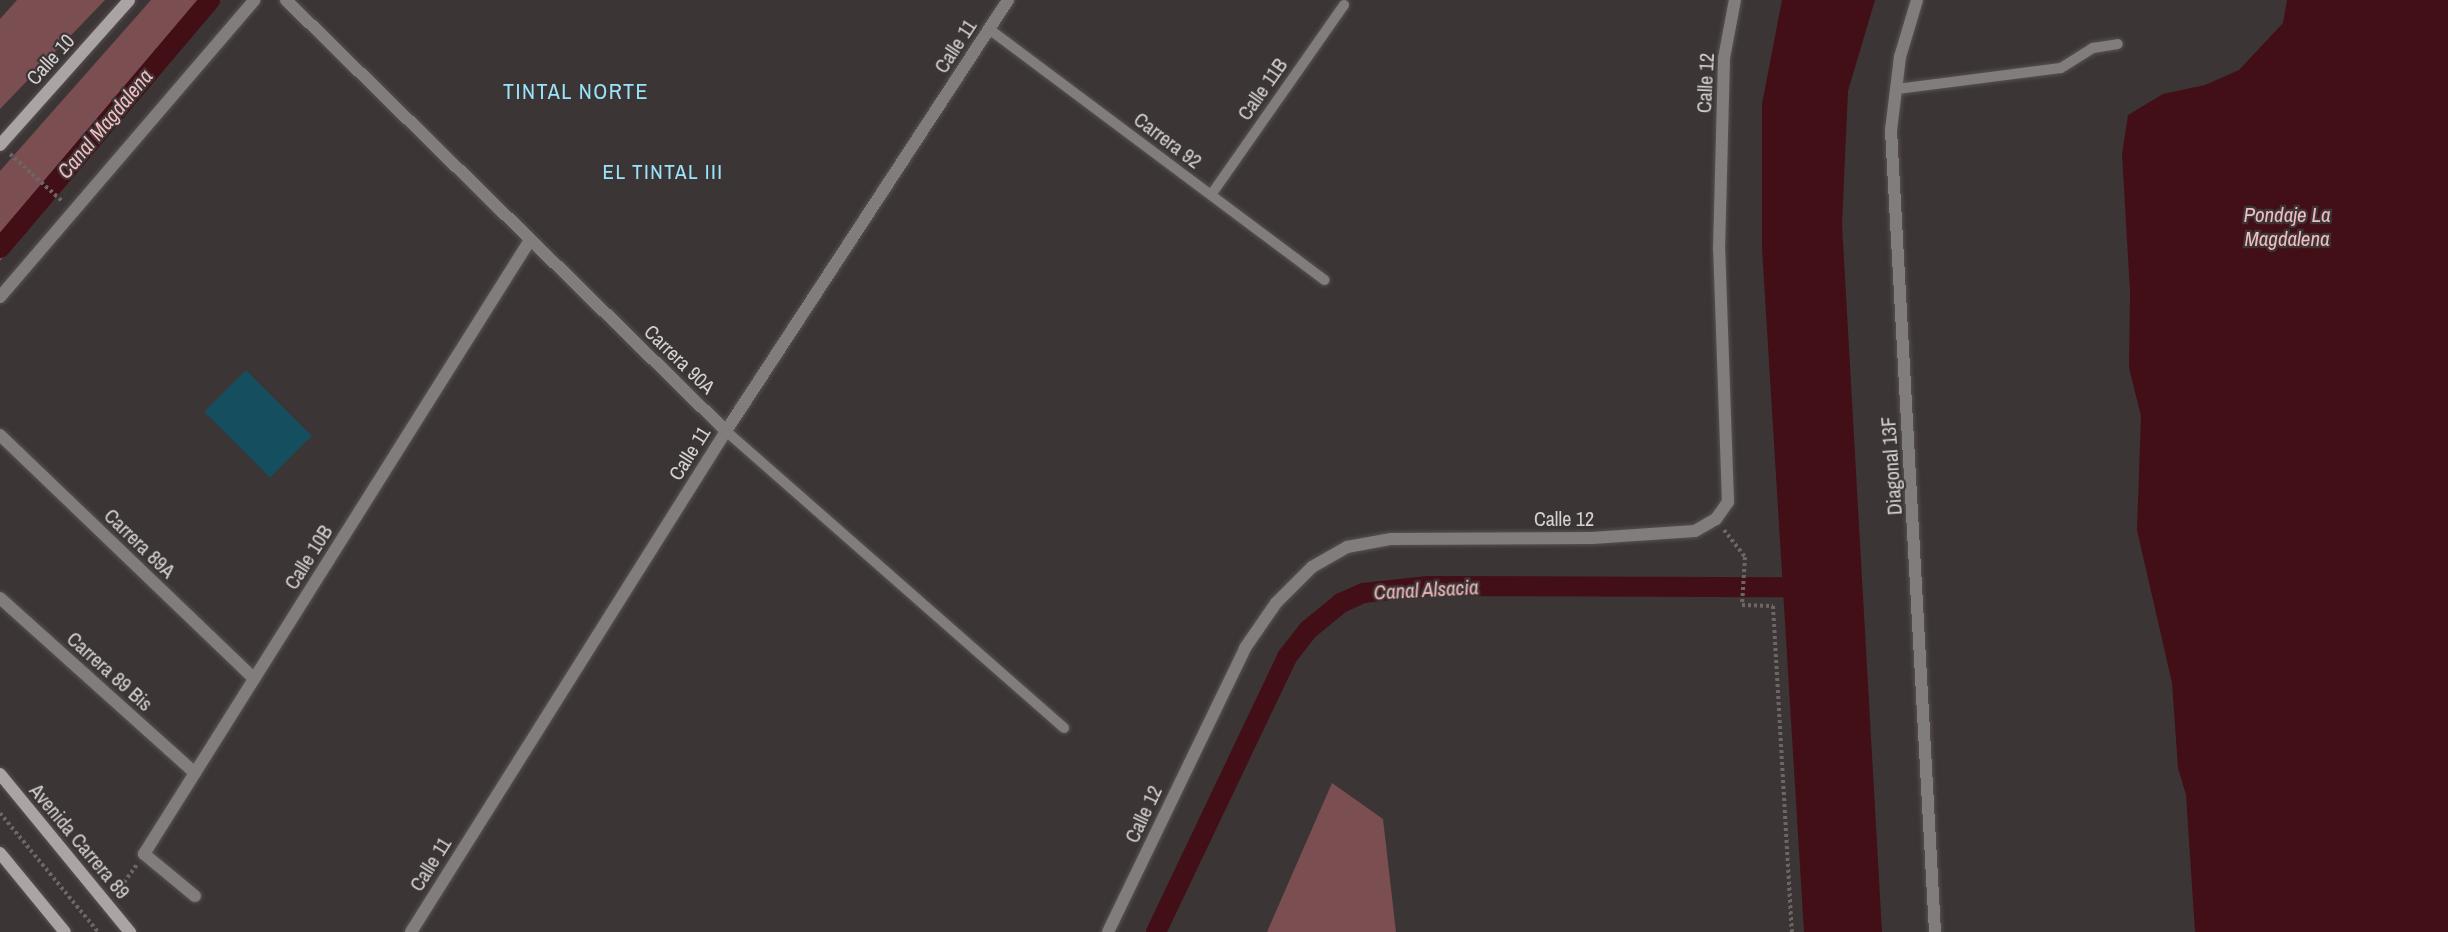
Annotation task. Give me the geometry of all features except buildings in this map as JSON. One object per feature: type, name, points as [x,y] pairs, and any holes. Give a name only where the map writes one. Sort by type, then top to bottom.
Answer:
[{"type":"main road","name":"Calle 10","points":[[0,145],[129,0]]},
{"type":"main road","name":"Avenida Carrera 89","points":[[0,774],[130,932]]},
{"type":"main road","points":[[0,854],[65,932]]},
{"type":"street","points":[[0,297],[255,0]]},
{"type":"street","name":"Carrera 90A","points":[[286,0],[726,431]]},
{"type":"street","name":"Calle 11","points":[[411,932],[726,431],[1008,0]]},
{"type":"street","name":"Calle 12","points":[[1108,932],[1245,648],[1276,603],[1312,567],[1347,548],[1391,538],[1592,538],[1695,531],[1716,519],[1728,502],[1719,250],[1724,58],[1735,0]]},
{"type":"street","name":"Diagonal 13F","points":[[1917,0],[1900,57],[1891,130],[1893,208],[1915,520],[1935,932]]},
{"type":"street","name":"Calle 10B","points":[[144,854],[530,240]]},
{"type":"street","name":"Carrera 89A","points":[[0,435],[254,679]]},
{"type":"street","name":"Carrera 89 Bis","points":[[0,598],[195,773]]},
{"type":"street","points":[[144,854],[195,896]]},
{"type":"lane","name":"Calle 11B","points":[[1211,195],[1344,5]]},
{"type":"lane","name":"Carrera 92","points":[[989,29],[1325,280]]},
{"type":"lane","points":[[1897,89],[2061,68],[2093,48],[2118,44]]},
{"type":"lane","name":"Carrera 90A","points":[[726,431],[1064,728]]},
{"type":"path","points":[[0,145],[54,194]]},
{"type":"path","points":[[1716,519],[1745,557],[1742,605],[1773,606],[1792,932]]},
{"type":"path","points":[[0,813],[99,932]]},
{"type":"path","points":[[116,893],[144,854]]},
{"type":"shaded area","points":[[17,0],[105,0],[0,109],[0,19]]},
{"type":"shaded area","points":[[151,0],[221,0],[0,261],[0,171]]},
{"type":"shaded area","points":[[1332,783],[1383,819],[1396,932],[1267,932]]},
{"type":"water","points":[[1782,0],[1875,0],[1848,91],[1842,224],[1882,932],[1804,932],[1762,248],[1762,104]]},
{"type":"water","name":"Pondaje La Magdalena","points":[[2287,0],[2448,0],[2448,932],[2195,932],[2186,795],[2178,768],[2172,683],[2137,530],[2141,416],[2129,368],[2130,292],[2122,154],[2128,115],[2163,94],[2205,85],[2239,70],[2283,23]]},
{"type":"waterway","name":"Canal Magdalena","points":[[0,248],[210,0]]},
{"type":"waterway","name":"Canal Alsacia","points":[[1156,932],[1287,657],[1308,630],[1341,603],[1363,593],[1429,586],[1809,587]]},
{"type":"district","name":"TINTAL NORTE","points":[[576,92]]},
{"type":"district","name":"EL TINTAL III","points":[[663,172]]}]
